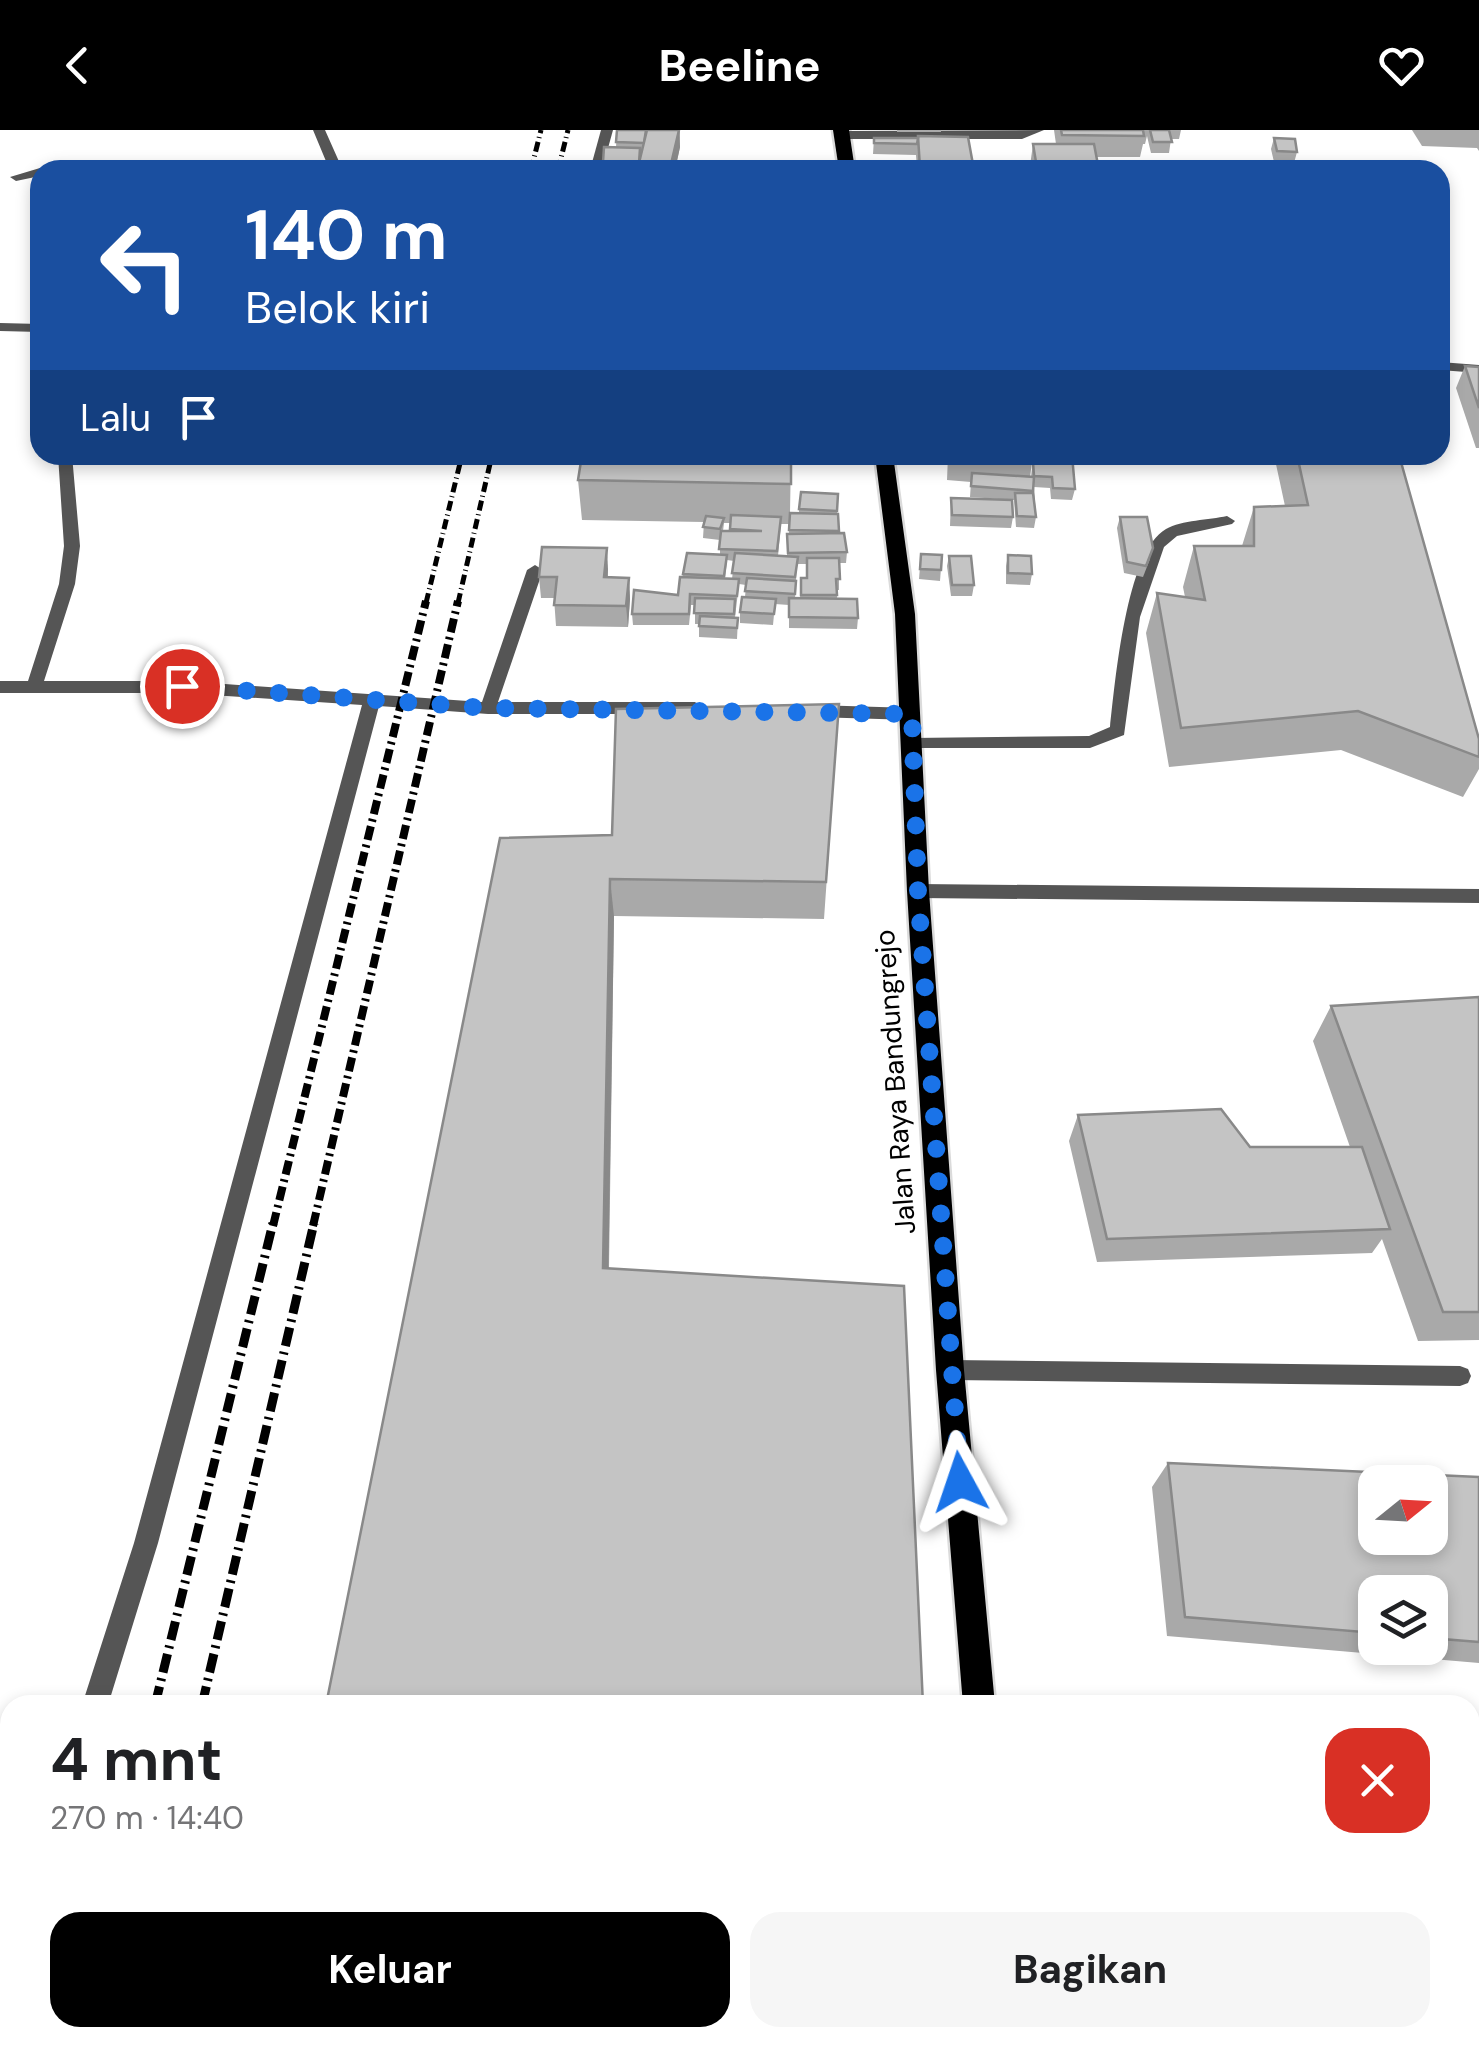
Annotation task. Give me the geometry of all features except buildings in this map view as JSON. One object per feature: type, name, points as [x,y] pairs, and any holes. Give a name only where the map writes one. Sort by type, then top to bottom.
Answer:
[{"type":"main road","points":[[842,132],[845,160]]},
{"type":"main road","name":"Jalan Raya Bandungrejo","points":[[885,465],[905,614],[918,891],[950,1370],[978,1695]]},
{"type":"street","points":[[319,130],[332,160]]},
{"type":"street","points":[[599,160],[607,130]]},
{"type":"street","points":[[842,132],[1022,135],[1038,130]]},
{"type":"street","points":[[16,178],[30,174]]},
{"type":"street","points":[[0,327],[30,328]]},
{"type":"street","points":[[1450,367],[1479,369]]},
{"type":"street","points":[[34,688],[67,584],[72,546],[66,465]]},
{"type":"street","points":[[912,744],[1090,742],[1118,731],[1123,721],[1132,617],[1156,545],[1172,532],[1227,521]]},
{"type":"street","points":[[488,708],[535,570]]},
{"type":"street","points":[[0,687],[182,686],[488,708],[722,709]]},
{"type":"street","points":[[98,1695],[146,1543],[372,700]]},
{"type":"street","points":[[798,711],[912,714]]},
{"type":"street","points":[[918,891],[1479,896]]},
{"type":"street","points":[[950,1370],[1460,1376]]},
{"type":"railway","points":[[534,160],[541,130]]},
{"type":"railway","points":[[560,160],[568,130]]},
{"type":"railway","points":[[426,603],[460,465]]},
{"type":"railway","points":[[458,603],[490,465]]},
{"type":"railway","points":[[273,1226],[426,601]]},
{"type":"railway","points":[[313,1226],[458,601]]},
{"type":"railway","points":[[157,1695],[273,1223]]},
{"type":"railway","points":[[204,1695],[314,1223]]},
{"type":"route","points":[[182,686],[488,708],[665,707],[912,714],[918,891],[960,1482]]}]
